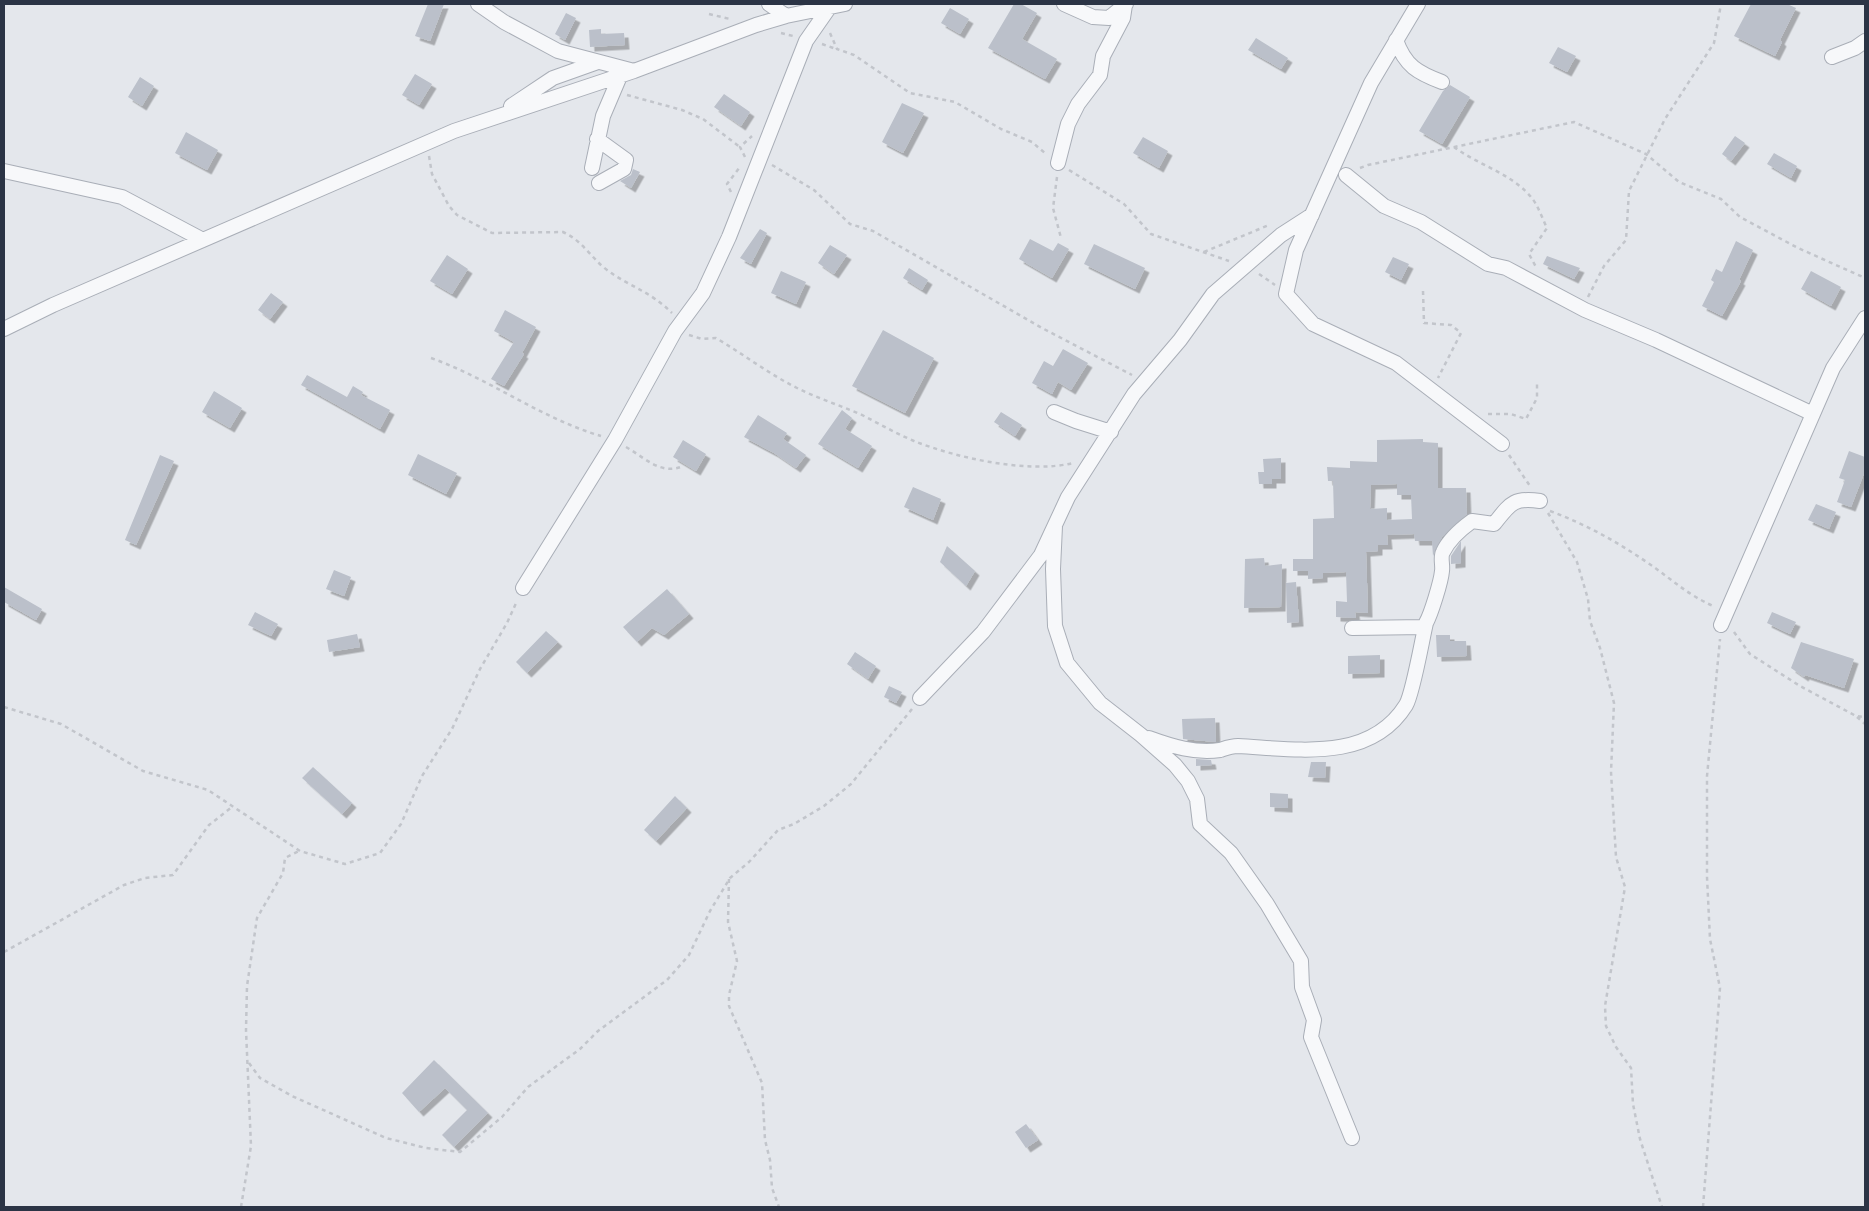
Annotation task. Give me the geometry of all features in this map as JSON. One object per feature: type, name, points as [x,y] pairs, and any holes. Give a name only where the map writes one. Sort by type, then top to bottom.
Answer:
[{"type":"street","points":[[478,4],[504,22],[558,51],[634,71]]},
{"type":"street","points":[[769,4],[786,16]]},
{"type":"street","points":[[4,329],[54,305],[425,144],[493,118],[618,82],[634,71],[786,16],[844,4]]},
{"type":"street","points":[[1064,4],[1093,17],[1109,18],[1126,4]]},
{"type":"street","points":[[1058,163],[1068,124],[1078,104],[1100,75],[1103,56],[1123,18],[1126,4]]},
{"type":"street","points":[[1418,4],[1371,83],[1296,250],[1286,294],[1313,324],[1396,363],[1502,444]]},
{"type":"street","points":[[523,588],[615,440],[678,327],[702,293],[729,237],[752,153],[806,41],[829,8]]},
{"type":"street","points":[[1396,40],[1402,56],[1423,75],[1442,82]]},
{"type":"street","points":[[1832,57],[1855,48],[1865,40]]},
{"type":"street","points":[[493,118],[553,78],[599,62]]},
{"type":"street","points":[[592,168],[596,155],[597,139],[609,100],[618,82]]},
{"type":"street","points":[[597,139],[626,160],[624,169],[599,183]]},
{"type":"street","points":[[4,171],[122,197],[203,240]]},
{"type":"street","points":[[1346,175],[1384,206],[1421,222],[1488,264],[1506,268],[1585,310],[1656,340],[1813,414]]},
{"type":"street","points":[[920,698],[983,632],[1041,555],[1068,497],[1145,380],[1180,340],[1213,294],[1281,236],[1312,214]]},
{"type":"street","points":[[1724,619],[1833,368],[1865,318]]},
{"type":"street","points":[[1054,412],[1111,432]]},
{"type":"street","points":[[1141,735],[1174,747],[1198,750],[1220,750],[1235,746],[1321,750],[1378,734],[1407,704],[1425,627],[1432,612],[1434,596],[1442,572],[1442,552],[1458,531],[1472,521],[1494,524],[1510,504],[1523,499],[1540,501]]},
{"type":"street","points":[[1055,526],[1053,569],[1055,626],[1067,663],[1100,703],[1175,765],[1188,781],[1197,799],[1200,824],[1231,853],[1267,904],[1301,961],[1302,987],[1314,1020],[1311,1037],[1352,1138]]},
{"type":"street","points":[[1352,628],[1425,627]]},
{"type":"path","points":[[1585,310],[1587,300],[1604,266],[1626,240],[1629,191],[1646,154],[1665,118],[1714,43],[1721,4]]},
{"type":"path","points":[[618,82],[626,95],[682,110],[703,119],[752,153],[814,190],[850,224],[873,231],[1042,328],[1124,372],[1145,380]]},
{"type":"path","points":[[1346,175],[1368,165],[1574,122],[1646,154],[1679,182],[1721,200],[1740,217],[1798,248],[1865,278]]},
{"type":"path","points":[[425,144],[432,174],[449,206],[457,214],[492,233],[563,232],[573,236],[605,269],[648,292],[678,327],[702,339],[716,338],[797,388],[859,414],[913,441],[985,462],[1012,465],[1060,466],[1094,458]]},
{"type":"path","points":[[1454,147],[1469,158],[1503,173],[1532,197],[1547,228],[1529,254],[1537,269],[1529,279]]},
{"type":"path","points":[[1058,163],[1053,208],[1061,238]]},
{"type":"path","points":[[1204,252],[1270,225]]},
{"type":"path","points":[[1423,291],[1424,323],[1451,325],[1461,333],[1431,390]]},
{"type":"path","points":[[431,358],[468,372],[564,424],[615,440],[654,466],[675,470],[683,466]]},
{"type":"path","points":[[1466,417],[1494,413],[1526,419],[1537,398],[1537,381]]},
{"type":"path","points":[[1502,444],[1540,501]]},
{"type":"path","points":[[1662,1207],[1640,1139],[1633,1104],[1631,1068],[1616,1047],[1606,1026],[1605,1006],[1625,888],[1616,857],[1611,772],[1614,703],[1600,648],[1590,621],[1588,599],[1577,562],[1546,510],[1584,524],[1648,563],[1724,619],[1750,654],[1800,686],[1856,716],[1865,724]]},
{"type":"path","points":[[4,707],[61,724],[143,771],[208,790],[300,851],[345,864],[380,853],[401,824],[422,776],[452,729],[480,669],[507,623],[523,588]]},
{"type":"path","points":[[1703,1207],[1720,988],[1710,939],[1707,859],[1707,776],[1724,619]]},
{"type":"path","points":[[248,1063],[260,1078],[292,1096],[386,1138],[426,1148],[460,1152],[502,1117],[528,1087],[580,1049],[598,1031],[667,980],[689,954],[710,911],[730,878],[749,862],[778,830],[794,824],[824,806],[851,784],[920,698]]},
{"type":"path","points":[[1856,716],[1865,717]]},
{"type":"path","points":[[4,952],[124,885],[146,878],[173,876],[209,826],[232,806]]},
{"type":"path","points":[[240,1207],[251,1146],[246,1030],[247,986],[257,918],[283,873],[285,858],[300,851]]},
{"type":"path","points":[[730,878],[728,922],[737,961],[729,995],[730,1006],[762,1083],[765,1140],[770,1160],[772,1188],[779,1207]]},
{"type":"building","points":[[428,4],[444,4],[430,41],[415,36]]},
{"type":"building","points":[[1014,4],[1021,4],[1037,13],[1022,39],[1057,59],[1045,79],[988,48]]},
{"type":"building","points":[[1751,4],[1787,4],[1796,8],[1780,40],[1782,42],[1775,56],[1734,36]]},
{"type":"building","points":[[950,8],[969,19],[960,34],[941,23]]},
{"type":"building","points":[[566,13],[576,18],[565,40],[555,34]]},
{"type":"building","points":[[601,29],[601,34],[624,33],[625,45],[590,47],[589,30]]},
{"type":"building","points":[[1256,38],[1288,58],[1281,69],[1248,50]]},
{"type":"building","points":[[1558,47],[1576,56],[1567,72],[1549,63]]},
{"type":"building","points":[[415,74],[432,84],[419,105],[402,95]]},
{"type":"building","points":[[140,77],[154,86],[142,106],[128,97]]},
{"type":"building","points":[[1450,85],[1470,97],[1442,144],[1419,131],[1443,91]]},
{"type":"building","points":[[724,94],[750,112],[741,126],[714,107]]},
{"type":"building","points":[[902,103],[924,113],[903,153],[882,142]]},
{"type":"building","points":[[186,132],[218,150],[207,170],[175,153]]},
{"type":"building","points":[[1735,136],[1745,143],[1731,161],[1722,154]]},
{"type":"building","points":[[1143,137],[1168,151],[1159,168],[1133,153]]},
{"type":"building","points":[[1774,153],[1797,166],[1791,178],[1767,164]]},
{"type":"building","points":[[633,169],[640,172],[631,188],[620,181],[631,175]]},
{"type":"building","points":[[760,229],[767,233],[751,264],[740,258]]},
{"type":"building","points":[[1030,239],[1053,251],[1058,243],[1069,249],[1052,278],[1019,259]]},
{"type":"building","points":[[1736,241],[1753,250],[1739,280],[1741,281],[1722,316],[1702,306],[1714,282],[1711,280],[1716,269],[1722,272]]},
{"type":"building","points":[[1094,244],[1145,268],[1135,289],[1084,264]]},
{"type":"building","points":[[830,245],[847,255],[834,274],[818,263]]},
{"type":"building","points":[[447,255],[468,269],[452,294],[430,281]]},
{"type":"building","points":[[1547,256],[1580,268],[1574,279],[1543,264]]},
{"type":"building","points":[[1393,257],[1409,264],[1401,280],[1385,272]]},
{"type":"building","points":[[909,268],[928,280],[922,290],[903,278]]},
{"type":"building","points":[[781,271],[806,282],[796,304],[771,293]]},
{"type":"building","points":[[1811,271],[1841,287],[1831,306],[1801,289]]},
{"type":"building","points":[[271,293],[283,302],[270,319],[258,310]]},
{"type":"building","points":[[505,310],[536,327],[522,353],[524,354],[504,386],[491,379],[514,342],[494,331]]},
{"type":"building","points":[[883,330],[934,358],[905,413],[852,386]]},
{"type":"building","points":[[1063,349],[1088,363],[1071,390],[1058,382],[1052,394],[1032,383],[1044,361],[1053,366]]},
{"type":"building","points":[[307,375],[347,397],[353,386],[363,392],[361,395],[390,410],[380,429],[301,385]]},
{"type":"building","points":[[214,391],[242,408],[230,428],[202,412]]},
{"type":"building","points":[[842,410],[852,418],[845,429],[872,446],[858,468],[818,444]]},
{"type":"building","points":[[1001,412],[1022,425],[1015,436],[994,422]]},
{"type":"building","points":[[758,415],[787,433],[783,439],[806,455],[796,468],[774,453],[744,437]]},
{"type":"building","points":[[1423,439],[1423,442],[1438,443],[1438,488],[1466,488],[1467,514],[1442,537],[1433,556],[1432,541],[1415,541],[1414,534],[1387,535],[1388,545],[1378,545],[1378,551],[1366,552],[1368,613],[1355,612],[1356,618],[1336,617],[1336,601],[1347,602],[1346,572],[1323,573],[1323,578],[1308,579],[1308,571],[1293,571],[1293,559],[1313,559],[1313,519],[1334,518],[1333,481],[1328,481],[1327,467],[1350,468],[1350,461],[1377,462],[1377,440]],"holes":[[[1397,484],[1397,495],[1411,495],[1412,519],[1387,520],[1387,508],[1370,509],[1371,485]]]},
{"type":"building","points":[[683,440],[706,454],[696,471],[673,457]]},
{"type":"building","points":[[1849,451],[1865,457],[1865,471],[1851,507],[1837,502],[1845,480],[1839,478]]},
{"type":"building","points":[[418,454],[457,473],[446,494],[408,475]]},
{"type":"building","points":[[160,455],[174,461],[136,545],[125,540]]},
{"type":"building","points":[[1281,458],[1281,479],[1272,479],[1272,484],[1259,484],[1258,472],[1264,472],[1263,459]]},
{"type":"building","points":[[913,487],[941,499],[933,520],[904,507]]},
{"type":"building","points":[[1816,504],[1836,512],[1829,529],[1808,520]]},
{"type":"building","points":[[1461,541],[1461,563],[1451,564],[1451,556]]},
{"type":"building","points":[[947,546],[975,571],[966,586],[940,562]]},
{"type":"building","points":[[1264,558],[1265,566],[1282,564],[1281,607],[1244,608],[1245,559]]},
{"type":"building","points":[[334,570],[351,577],[344,596],[326,589]]},
{"type":"building","points":[[1296,582],[1299,622],[1287,623],[1286,583]]},
{"type":"building","points":[[4,587],[42,609],[36,620],[4,602]]},
{"type":"building","points":[[667,589],[689,614],[664,635],[652,628],[637,642],[623,627]]},
{"type":"building","points":[[255,612],[278,624],[271,636],[248,625]]},
{"type":"building","points":[[1772,612],[1796,622],[1790,634],[1767,623]]},
{"type":"building","points":[[546,631],[558,642],[527,673],[516,662]]},
{"type":"building","points":[[357,634],[360,647],[329,652],[327,640]]},
{"type":"building","points":[[1436,635],[1450,635],[1450,641],[1466,641],[1467,656],[1437,657]]},
{"type":"building","points":[[1801,642],[1854,659],[1844,688],[1805,675],[1804,677],[1791,668]]},
{"type":"building","points":[[855,652],[876,666],[868,679],[847,664]]},
{"type":"building","points":[[1380,655],[1380,673],[1348,674],[1348,656]]},
{"type":"building","points":[[889,686],[902,692],[896,703],[884,697]]},
{"type":"building","points":[[1215,718],[1216,742],[1183,739],[1182,719]]},
{"type":"building","points":[[1196,759],[1211,760],[1212,765],[1196,766]]},
{"type":"building","points":[[1311,762],[1326,762],[1325,778],[1308,777]]},
{"type":"building","points":[[313,767],[352,803],[342,814],[302,778]]},
{"type":"building","points":[[1270,793],[1288,794],[1288,808],[1270,807]]},
{"type":"building","points":[[675,796],[687,808],[656,841],[644,830]]},
{"type":"building","points":[[434,1060],[488,1113],[454,1147],[442,1135],[467,1110],[445,1088],[419,1112],[402,1093]]},
{"type":"building","points":[[1026,1124],[1038,1140],[1026,1148],[1015,1132]]}]
